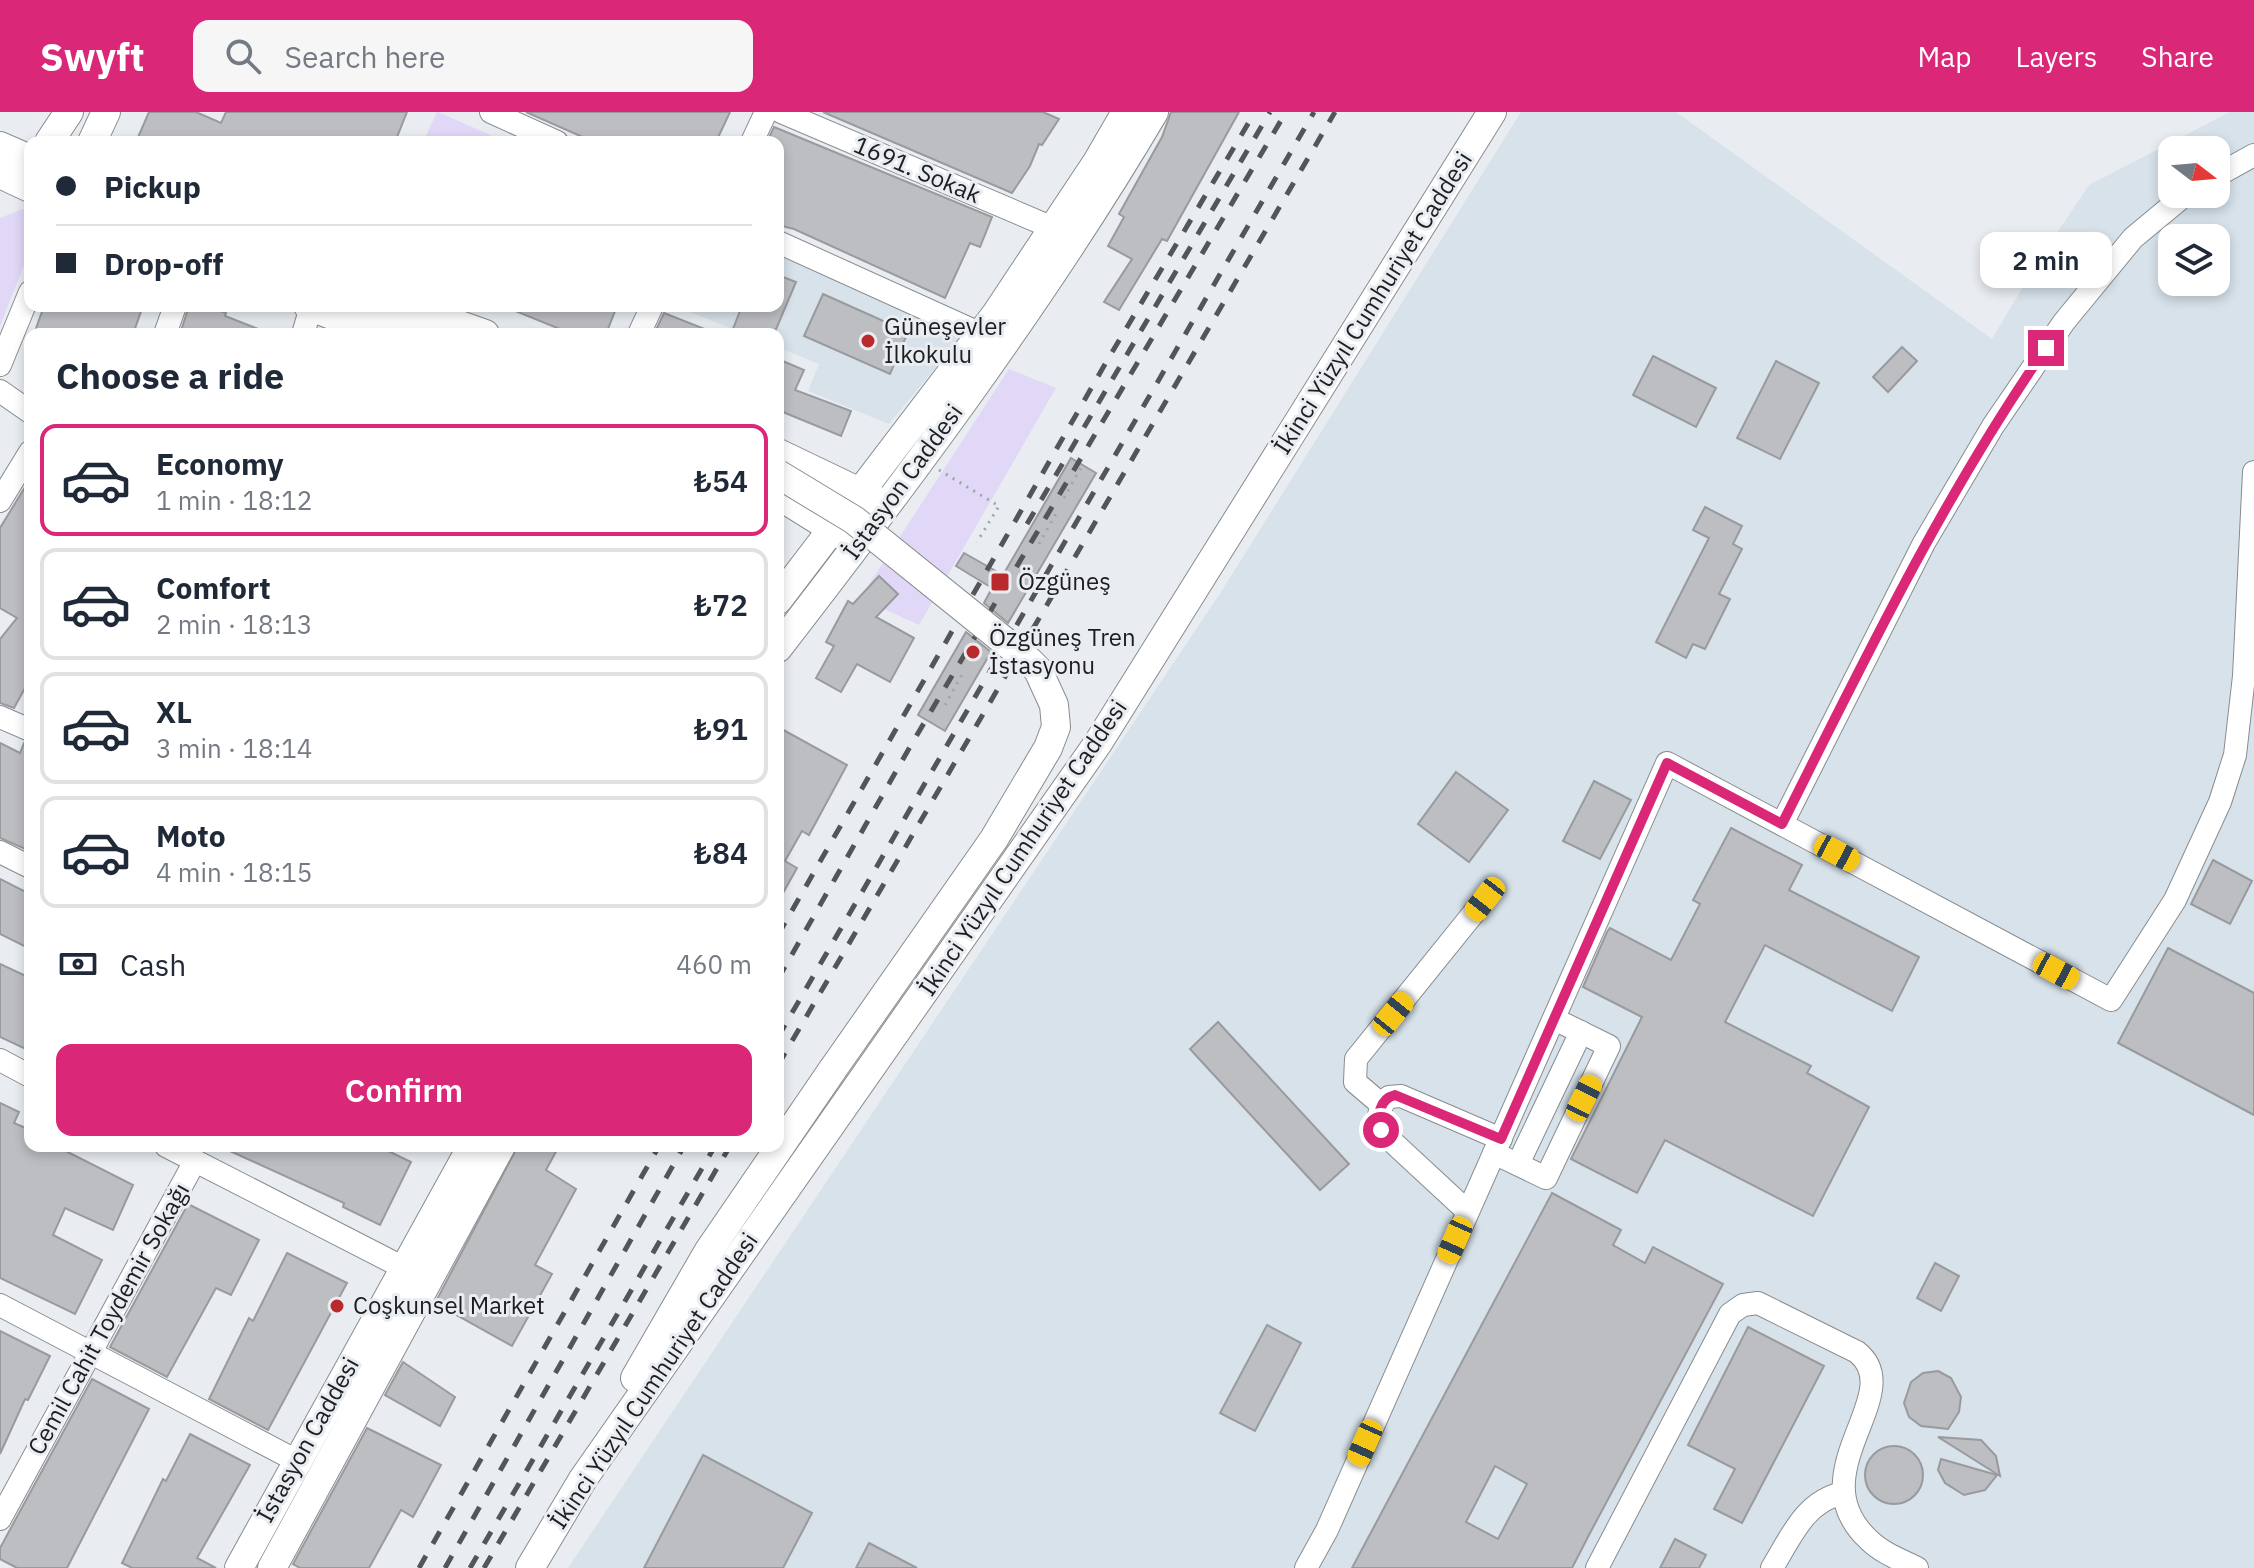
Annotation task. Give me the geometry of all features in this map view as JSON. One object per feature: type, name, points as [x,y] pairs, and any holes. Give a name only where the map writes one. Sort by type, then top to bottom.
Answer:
[{"type":"main road","points":[[53,136],[69,112]]},
{"type":"main road","points":[[95,136],[106,112]]},
{"type":"main road","name":"İstasyon Caddesi","points":[[784,640],[887,508],[1101,202],[1154,112]]},
{"type":"main road","name":"İkinci Yüzyıl Cumhuriyet Caddesi","points":[[530,1568],[583,1479],[1098,743],[1492,112]]},
{"type":"main road","name":"İstasyon Caddesi","points":[[784,592],[981,334],[1053,228],[1118,114]]},
{"type":"main road","points":[[0,146],[17,176]]},
{"type":"main road","points":[[388,312],[426,328]]},
{"type":"main road","points":[[423,312],[468,328]]},
{"type":"main road","points":[[307,316],[356,328]]},
{"type":"main road","points":[[784,456],[860,489],[887,508]]},
{"type":"main road","points":[[784,478],[854,520],[1029,661],[1044,681],[1056,716],[1048,748],[994,839],[784,1142]]},
{"type":"main road","points":[[784,499],[858,546]]},
{"type":"main road","name":"İstasyon Caddesi","points":[[239,1568],[469,1152]]},
{"type":"main road","name":"İstasyon Caddesi","points":[[272,1568],[498,1152]]},
{"type":"main road","points":[[583,1479],[685,1289],[777,1152]]},
{"type":"street","points":[[491,112],[544,136]]},
{"type":"street","points":[[755,136],[766,112]]},
{"type":"street","name":"1691. Sokak","points":[[781,112],[1053,228]]},
{"type":"street","points":[[2230,168],[2254,155]]},
{"type":"street","points":[[1782,824],[1924,543],[1993,426],[2064,322],[2133,238],[2169,208]]},
{"type":"street","points":[[784,245],[981,334]]},
{"type":"street","points":[[0,365],[24,307]]},
{"type":"street","points":[[0,391],[24,408]]},
{"type":"street","points":[[0,501],[24,462]]},
{"type":"street","points":[[1306,1568],[1327,1530],[1667,763],[2111,1000],[2175,900],[2220,802],[2235,755],[2244,676],[2254,472]]},
{"type":"street","points":[[0,717],[24,727]]},
{"type":"street","points":[[0,852],[24,864]]},
{"type":"street","points":[[1382,1105],[1355,1082],[1356,1059],[1485,899]]},
{"type":"street","points":[[1467,1211],[1385,1135],[1379,1123],[1382,1105],[1389,1097],[1401,1096],[1498,1146],[1518,1164],[1546,1178],[1609,1046],[1554,1019]]},
{"type":"street","points":[[1518,1164],[1581,1032]]},
{"type":"street","points":[[0,1060],[24,1073]]},
{"type":"street","points":[[178,1152],[404,1268]]},
{"type":"street","name":"Cemil Cahit Toydemir Sokağı","points":[[0,1519],[195,1161]]},
{"type":"street","points":[[1597,1568],[1730,1314],[1743,1305],[1764,1303],[1857,1352],[1870,1368],[1873,1387],[1843,1471],[1843,1493],[1855,1524],[1870,1542],[1917,1568]]},
{"type":"street","points":[[0,1305],[297,1461]]},
{"type":"street","points":[[1772,1568],[1809,1510],[1825,1498],[1843,1493]]},
{"type":"path","points":[[920,459],[999,506],[977,542]]},
{"type":"path","points":[[1064,498],[1082,466]]},
{"type":"path","points":[[1039,544],[1057,512]]},
{"type":"path","points":[[945,705],[963,673]]},
{"type":"shaded area","points":[[438,112],[492,136],[426,136]]},
{"type":"shaded area","points":[[1521,112],[1676,112],[1992,339],[2037,263],[2089,185],[2158,149],[2158,208],[2230,208],[2230,136],[2184,136],[2230,112],[2254,112],[2254,1568],[568,1568],[1221,592]]},
{"type":"shaded area","points":[[24,210],[24,265],[0,326],[0,218]]},
{"type":"shaded area","name":"Güneşevler İlkokulu","points":[[784,257],[964,333],[889,424],[808,391],[819,364],[784,349],[784,328],[730,328],[690,312],[784,312]]},
{"type":"shaded area","points":[[1009,369],[1056,388],[919,625],[860,598]]},
{"type":"building","points":[[149,112],[196,112],[221,123],[226,112],[407,112],[397,136],[139,136]]},
{"type":"building","points":[[526,112],[730,112],[719,136],[580,136]]},
{"type":"building","points":[[823,112],[1043,112],[1059,119],[1042,145],[1039,144],[1030,166],[1012,193]]},
{"type":"building","points":[[1171,112],[1239,112],[1167,241],[1162,239],[1119,310],[1104,302],[1132,259],[1108,246],[1124,217],[1119,214],[1162,137]]},
{"type":"building","points":[[774,127],[992,217],[980,247],[970,243],[945,298],[784,226],[784,136],[770,136]]},
{"type":"building","points":[[784,277],[796,282],[784,310]]},
{"type":"building","points":[[823,294],[908,332],[890,374],[804,336]]},
{"type":"building","points":[[42,312],[141,312],[135,328],[36,328]]},
{"type":"building","points":[[187,312],[223,312],[225,316],[256,328],[182,328]]},
{"type":"building","points":[[518,312],[615,312],[608,328],[557,328]]},
{"type":"building","points":[[740,312],[783,312],[777,328],[733,328]]},
{"type":"building","points":[[664,313],[702,328],[657,328]]},
{"type":"building","points":[[1902,347],[1917,361],[1888,392],[1873,377]]},
{"type":"building","points":[[1653,356],[1716,388],[1696,427],[1633,395]]},
{"type":"building","points":[[1776,361],[1819,383],[1780,459],[1737,438]]},
{"type":"building","points":[[784,362],[804,370],[795,390],[851,411],[841,436],[784,412]]},
{"type":"building","points":[[1071,458],[1096,473],[1008,623],[984,603],[992,588],[956,566],[964,553],[1003,575]]},
{"type":"building","points":[[24,489],[24,690],[14,708],[0,703],[0,639],[17,618],[0,608],[0,528]]},
{"type":"building","points":[[1705,507],[1742,526],[1733,544],[1742,549],[1719,594],[1730,599],[1705,649],[1693,644],[1686,658],[1656,642],[1709,538],[1693,530]]},
{"type":"building","points":[[879,576],[898,594],[876,617],[914,638],[890,682],[857,664],[841,692],[816,678],[834,646],[826,642],[848,601],[853,604]]},
{"type":"building","points":[[966,632],[991,652],[945,731],[918,715]]},
{"type":"building","points":[[784,730],[847,765],[809,835],[802,831],[785,861],[797,868],[784,891]]},
{"type":"building","points":[[0,743],[20,753],[24,743],[24,848],[0,838]]},
{"type":"building","points":[[1456,772],[1508,810],[1469,862],[1418,824]]},
{"type":"building","points":[[1594,781],[1631,800],[1600,859],[1563,841]]},
{"type":"building","points":[[1731,828],[1802,865],[1789,890],[1919,957],[1892,1011],[1765,945],[1725,1022],[1811,1066],[1807,1073],[1869,1107],[1813,1216],[1665,1140],[1637,1193],[1571,1159],[1642,1017],[1583,987],[1607,932],[1610,928],[1671,960],[1700,904],[1693,900]]},
{"type":"building","points":[[2213,860],[2252,881],[2230,924],[2191,904]]},
{"type":"building","points":[[0,879],[24,891],[24,946],[0,934]]},
{"type":"building","points":[[2168,948],[2254,993],[2254,1115],[2118,1043]]},
{"type":"building","points":[[0,964],[24,975],[24,1048],[0,1037]]},
{"type":"building","points":[[1218,1022],[1349,1164],[1320,1190],[1190,1049]]},
{"type":"building","points":[[0,1103],[19,1112],[14,1123],[24,1127],[24,1152],[68,1152],[133,1185],[113,1230],[65,1208],[53,1235],[102,1260],[75,1314],[0,1278]]},
{"type":"building","points":[[232,1152],[390,1152],[411,1162],[380,1225],[343,1207],[344,1203]]},
{"type":"building","points":[[515,1152],[556,1152],[546,1170],[576,1189],[535,1265],[552,1274],[512,1346],[435,1303]]},
{"type":"building","points":[[1552,1193],[1621,1230],[1613,1245],[1645,1263],[1653,1247],[1723,1284],[1572,1568],[1352,1568]],"holes":[[[1495,1466],[1527,1484],[1498,1539],[1466,1522]]]},
{"type":"building","points":[[188,1204],[259,1240],[231,1295],[216,1288],[167,1377],[110,1347]]},
{"type":"building","points":[[287,1253],[347,1283],[268,1430],[209,1399],[249,1318],[253,1321]]},
{"type":"building","points":[[1935,1263],[1959,1276],[1941,1311],[1917,1298]]},
{"type":"building","points":[[1267,1325],[1301,1343],[1255,1431],[1220,1413]]},
{"type":"building","points":[[1748,1327],[1824,1366],[1742,1523],[1714,1509],[1735,1469],[1688,1445]]},
{"type":"building","points":[[0,1331],[50,1356],[28,1400],[25,1399],[0,1454]]},
{"type":"building","points":[[403,1362],[455,1397],[440,1426],[385,1395]]},
{"type":"building","points":[[1938,1371],[1951,1378],[1961,1397],[1959,1412],[1948,1429],[1921,1426],[1909,1417],[1904,1403],[1911,1382],[1923,1373]]},
{"type":"building","points":[[92,1379],[149,1409],[67,1568],[17,1568],[0,1559],[0,1548]]},
{"type":"building","points":[[367,1428],[441,1465],[413,1517],[401,1510],[369,1568],[300,1568],[293,1564]]},
{"type":"building","points":[[190,1434],[250,1465],[197,1558],[216,1568],[132,1568],[122,1563],[163,1479],[166,1481]]},
{"type":"building","points":[[1938,1437],[1981,1440],[1996,1456],[2000,1476]]},
{"type":"building","points":[[1894,1446],[1905,1448],[1914,1455],[1921,1464],[1921,1486],[1914,1495],[1905,1502],[1894,1504],[1883,1502],[1874,1495],[1867,1486],[1865,1475],[1867,1464],[1874,1455],[1883,1448]]},
{"type":"building","points":[[703,1455],[812,1513],[783,1568],[644,1568]]},
{"type":"building","points":[[1941,1459],[1997,1475],[1985,1490],[1964,1495],[1945,1483],[1938,1470]]},
{"type":"building","points":[[1675,1539],[1706,1555],[1699,1568],[1660,1568]]},
{"type":"building","points":[[869,1543],[917,1568],[856,1568]]},
{"type":"railway","points":[[784,925],[1108,359],[1255,112]]},
{"type":"railway","points":[[1027,524],[1270,112]]},
{"type":"railway","points":[[784,968],[911,745],[1286,112]]},
{"type":"railway","points":[[784,1027],[1314,112]]},
{"type":"railway","points":[[784,1055],[1335,112]]},
{"type":"railway","points":[[419,1568],[656,1152]]},
{"type":"railway","points":[[445,1568],[681,1152]]},
{"type":"railway","points":[[470,1568],[712,1152]]},
{"type":"railway","points":[[484,1568],[727,1152]]},
{"type":"place","name":"Güneşevler İlkokulu","points":[[868,341]]},
{"type":"place","name":"Özgüneş","points":[[1000,582]]},
{"type":"place","name":"Özgüneş Tren İstasyonu","points":[[973,652]]},
{"type":"place","name":"Coşkunsel Market","points":[[337,1306]]},
{"type":"route","points":[[1381,1130],[1380,1111],[1385,1100],[1395,1095],[1501,1139],[1667,763],[1782,824],[1924,543],[1993,426],[2046,348]]}]
